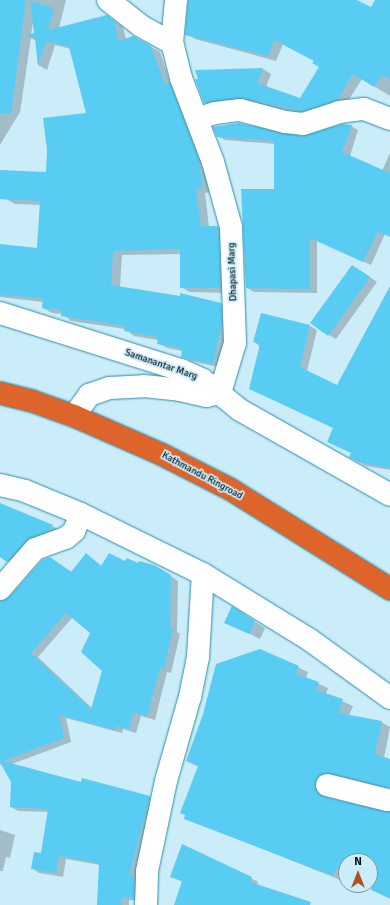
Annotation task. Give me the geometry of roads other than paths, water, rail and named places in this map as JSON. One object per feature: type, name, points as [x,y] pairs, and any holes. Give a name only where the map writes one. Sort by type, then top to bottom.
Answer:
[{"type":"highway","name":"Kathmandu Ringroad","points":[[0,393],[32,401],[74,416],[161,454],[230,489],[390,590]]},
{"type":"street","points":[[108,0],[141,26],[172,43]]},
{"type":"street","name":"Dhapasi Marg","points":[[176,0],[172,43],[181,78],[199,118],[232,227],[235,343],[220,393]]},
{"type":"street","points":[[199,118],[215,113],[240,110],[285,122],[304,124],[339,112],[364,109],[390,119]]},
{"type":"street","name":"Samanantar Marg","points":[[0,313],[181,370],[203,380],[246,413],[390,495]]},
{"type":"street","points":[[74,416],[89,395],[109,388],[144,386],[180,390],[206,396],[220,393]]},
{"type":"street","points":[[0,485],[24,491],[81,514],[203,574],[310,640],[390,698]]},
{"type":"street","points":[[0,589],[34,549],[66,538],[74,531],[81,514]]},
{"type":"street","points":[[146,905],[147,871],[166,781],[190,697],[198,657],[203,574]]},
{"type":"street","points":[[327,785],[386,802]]}]
